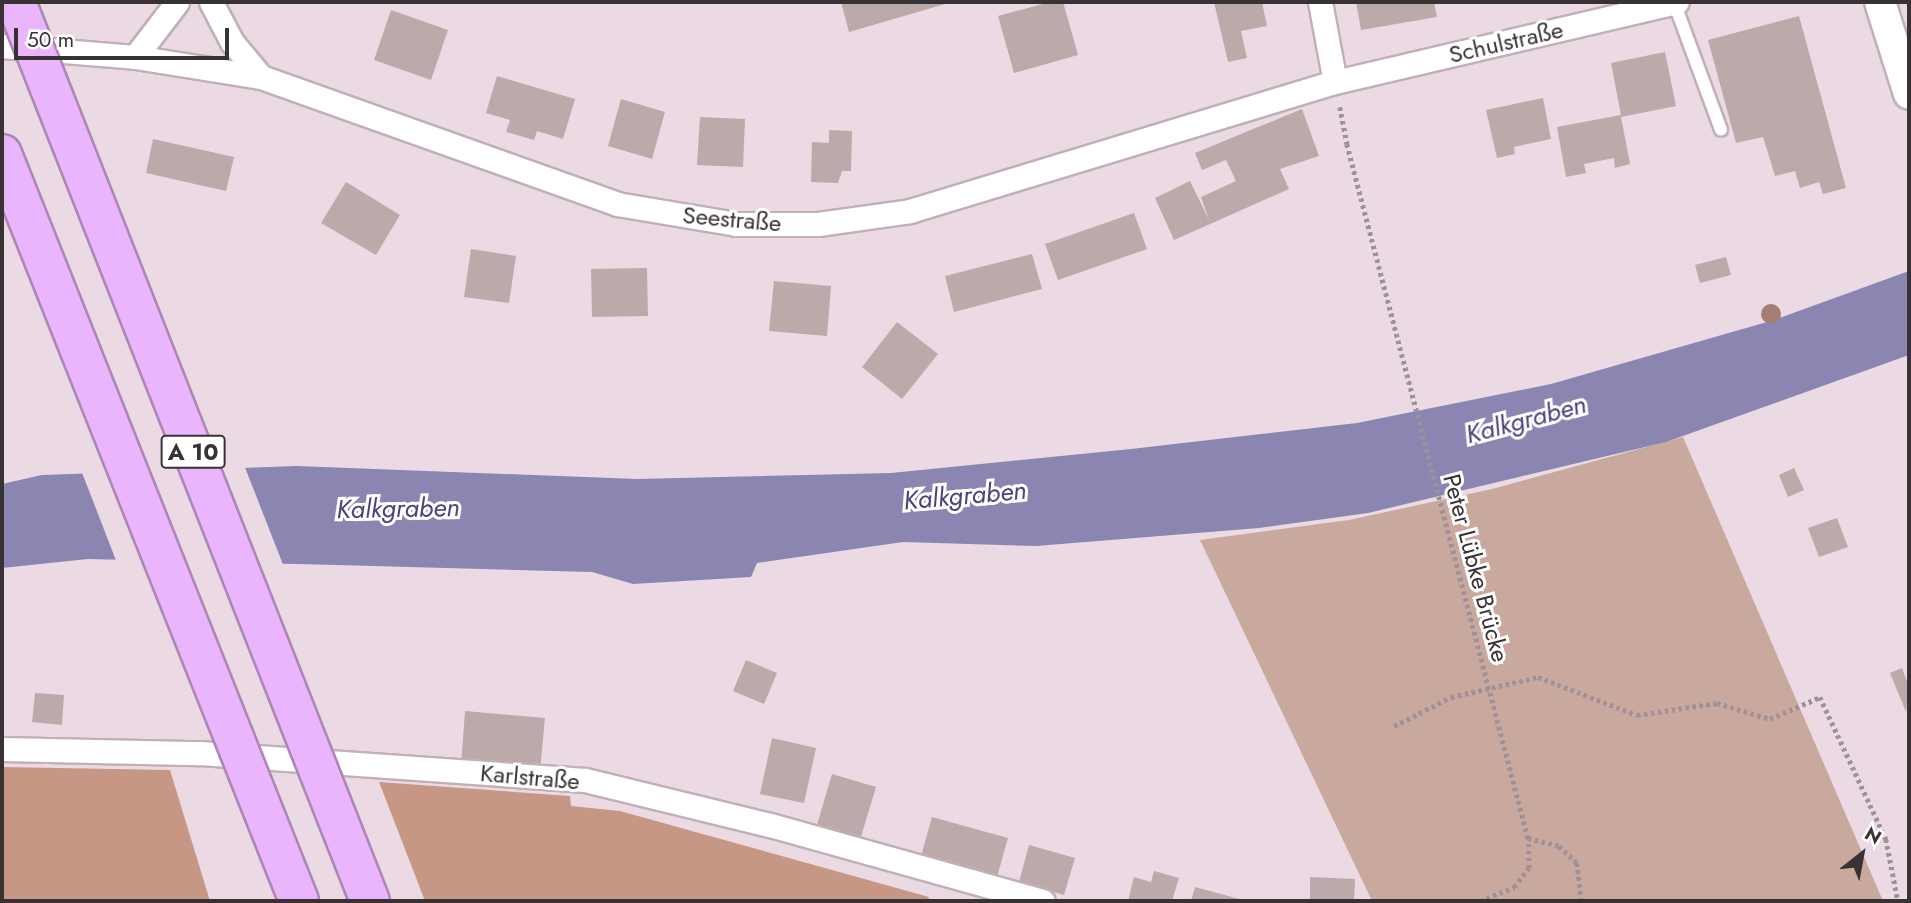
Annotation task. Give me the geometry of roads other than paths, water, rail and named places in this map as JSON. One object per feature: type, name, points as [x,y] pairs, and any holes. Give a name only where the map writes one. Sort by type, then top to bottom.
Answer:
[{"type":"highway","name":"A 10","points":[[16,2],[370,901]]},
{"type":"highway","name":"A 10","points":[[2,154],[299,901]]},
{"type":"street","points":[[135,57],[177,2]]},
{"type":"street","points":[[211,2],[232,42],[261,77]]},
{"type":"street","points":[[1320,2],[1335,82]]},
{"type":"street","name":"Schulstraße","points":[[1335,82],[1675,2]]},
{"type":"street","points":[[1881,7],[1909,94]]},
{"type":"street","name":"Seestraße","points":[[2,46],[135,57],[261,77],[617,204],[736,224],[817,224],[910,211],[1335,82]]},
{"type":"street","name":"Karlstraße","points":[[2,749],[200,753],[585,780],[770,825],[1043,901]]},
{"type":"lane","points":[[1675,2],[1721,130]]},
{"type":"water","name":"Kalkgraben","points":[[1909,271],[1909,355],[1666,442],[1368,513],[1259,528],[1036,546],[903,542],[757,563],[751,577],[633,584],[592,572],[337,565],[88,559],[2,568],[2,484],[42,475],[297,466],[637,479],[891,473],[1131,449],[1357,423],[1551,384],[1774,320]]}]
